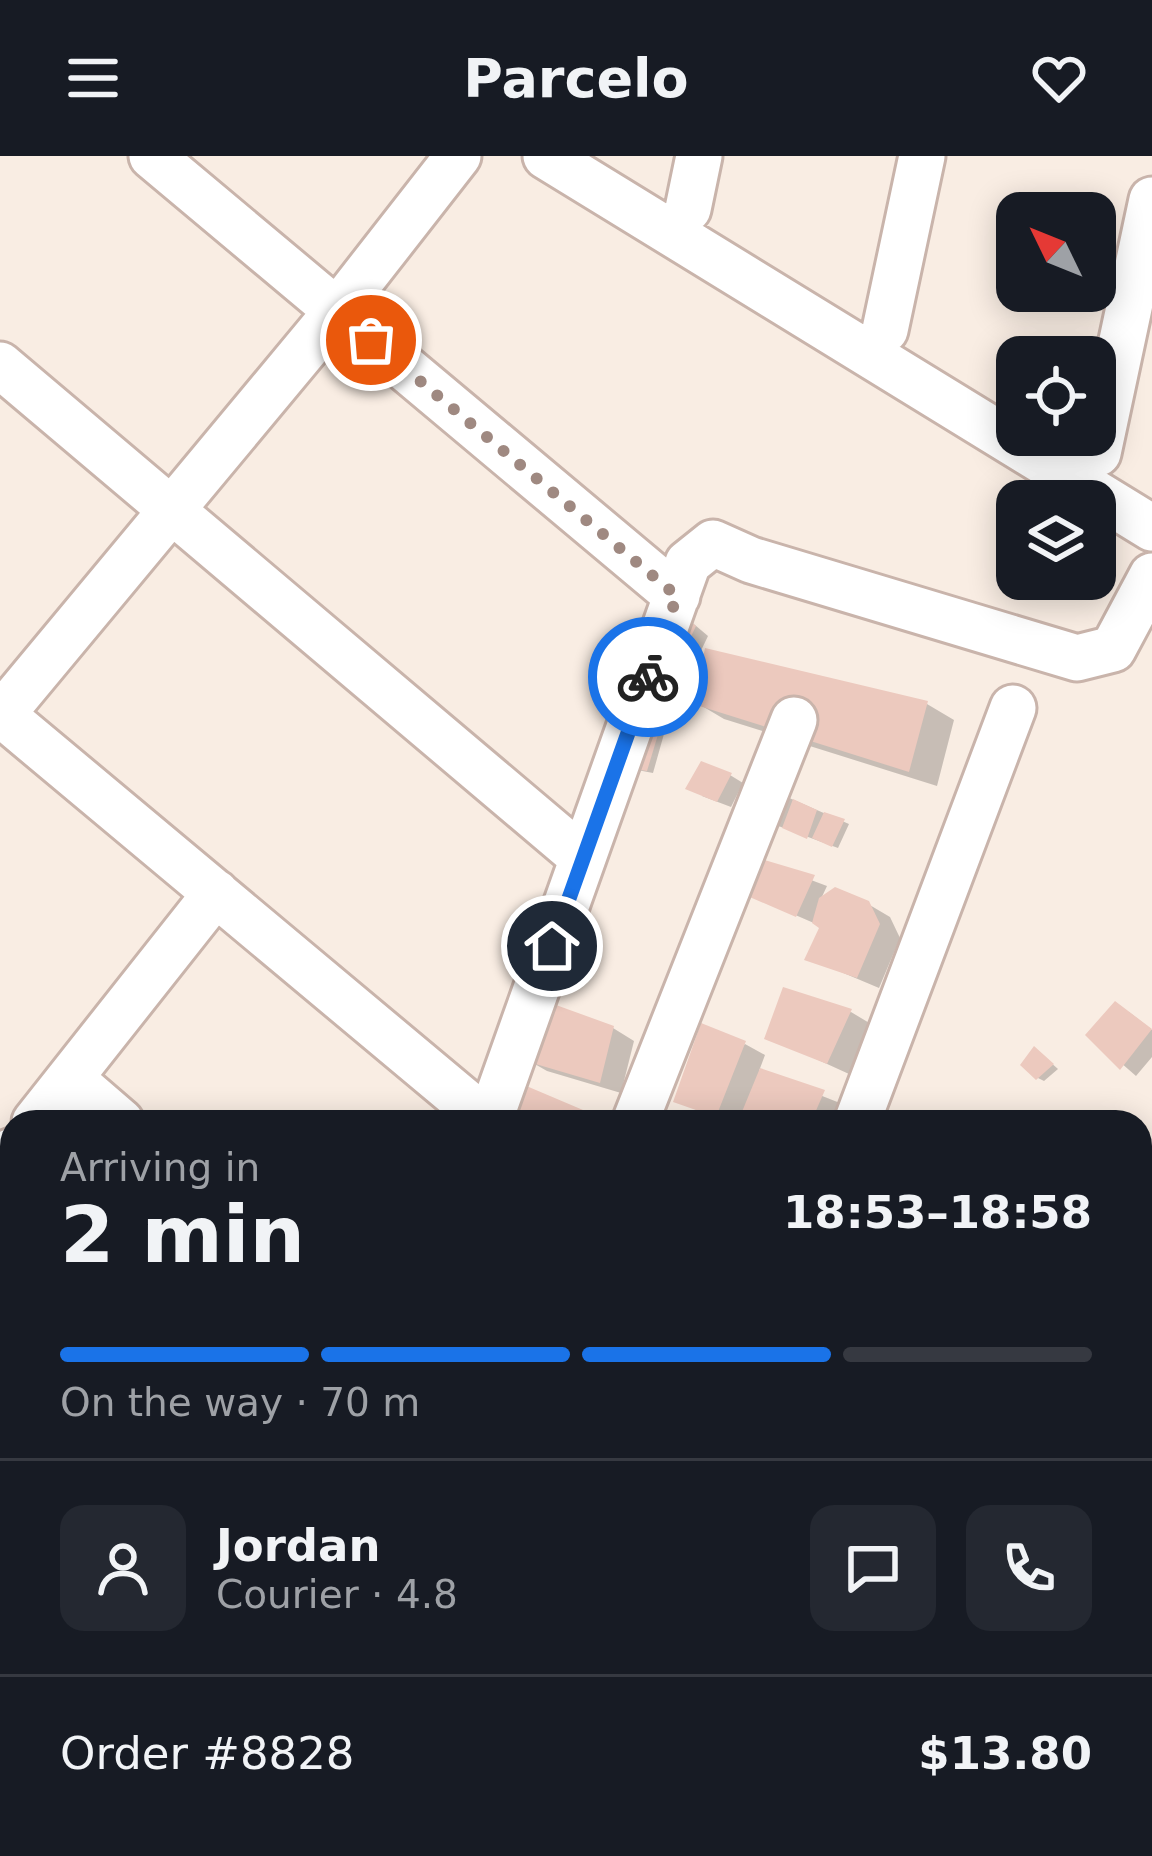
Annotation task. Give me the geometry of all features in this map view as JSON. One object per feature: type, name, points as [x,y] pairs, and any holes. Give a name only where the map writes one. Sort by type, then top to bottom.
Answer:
[{"type":"street","points":[[152,156],[677,596]]},
{"type":"street","points":[[458,156],[173,512],[1,714],[475,1110]]},
{"type":"street","points":[[546,156],[1152,528]]},
{"type":"street","points":[[688,209],[699,156]]},
{"type":"street","points":[[885,330],[922,156]]},
{"type":"street","points":[[1116,369],[1152,200]]},
{"type":"street","points":[[0,365],[583,859]]},
{"type":"street","points":[[493,1110],[688,563],[713,543],[751,560],[1077,658],[1113,649],[1152,576]]},
{"type":"street","points":[[862,1110],[1013,708]]},
{"type":"street","points":[[640,1110],[794,720]]},
{"type":"street","points":[[45,1110],[216,893]]},
{"type":"street","points":[[70,1078],[107,1110]]},
{"type":"building","points":[[675,609],[696,626],[673,675],[662,663]]},
{"type":"building","points":[[705,648],[928,701],[909,772],[693,704]]},
{"type":"building","points":[[647,720],[660,728],[647,771],[623,767]]},
{"type":"building","points":[[701,761],[732,773],[717,802],[685,789]]},
{"type":"building","points":[[793,799],[817,810],[807,839],[782,828]]},
{"type":"building","points":[[824,812],[845,819],[832,847],[812,838]]},
{"type":"building","points":[[761,859],[815,875],[796,917],[745,895]]},
{"type":"building","points":[[835,887],[869,901],[880,924],[857,978],[804,960],[819,928],[812,923],[819,898]]},
{"type":"building","points":[[783,987],[852,1009],[827,1064],[764,1039]]},
{"type":"building","points":[[545,1001],[614,1026],[600,1083],[522,1060]]},
{"type":"building","points":[[1115,1001],[1152,1029],[1120,1070],[1085,1035]]},
{"type":"building","points":[[701,1023],[746,1041],[719,1110],[696,1110],[673,1102]]},
{"type":"building","points":[[1034,1046],[1054,1064],[1036,1080],[1020,1065]]},
{"type":"building","points":[[760,1068],[825,1090],[816,1110],[743,1110]]},
{"type":"building","points":[[517,1082],[583,1110],[507,1110]]},
{"type":"way so far","points":[[371,340],[677,596],[648,677]]},
{"type":"route","points":[[552,946],[648,677]]}]
